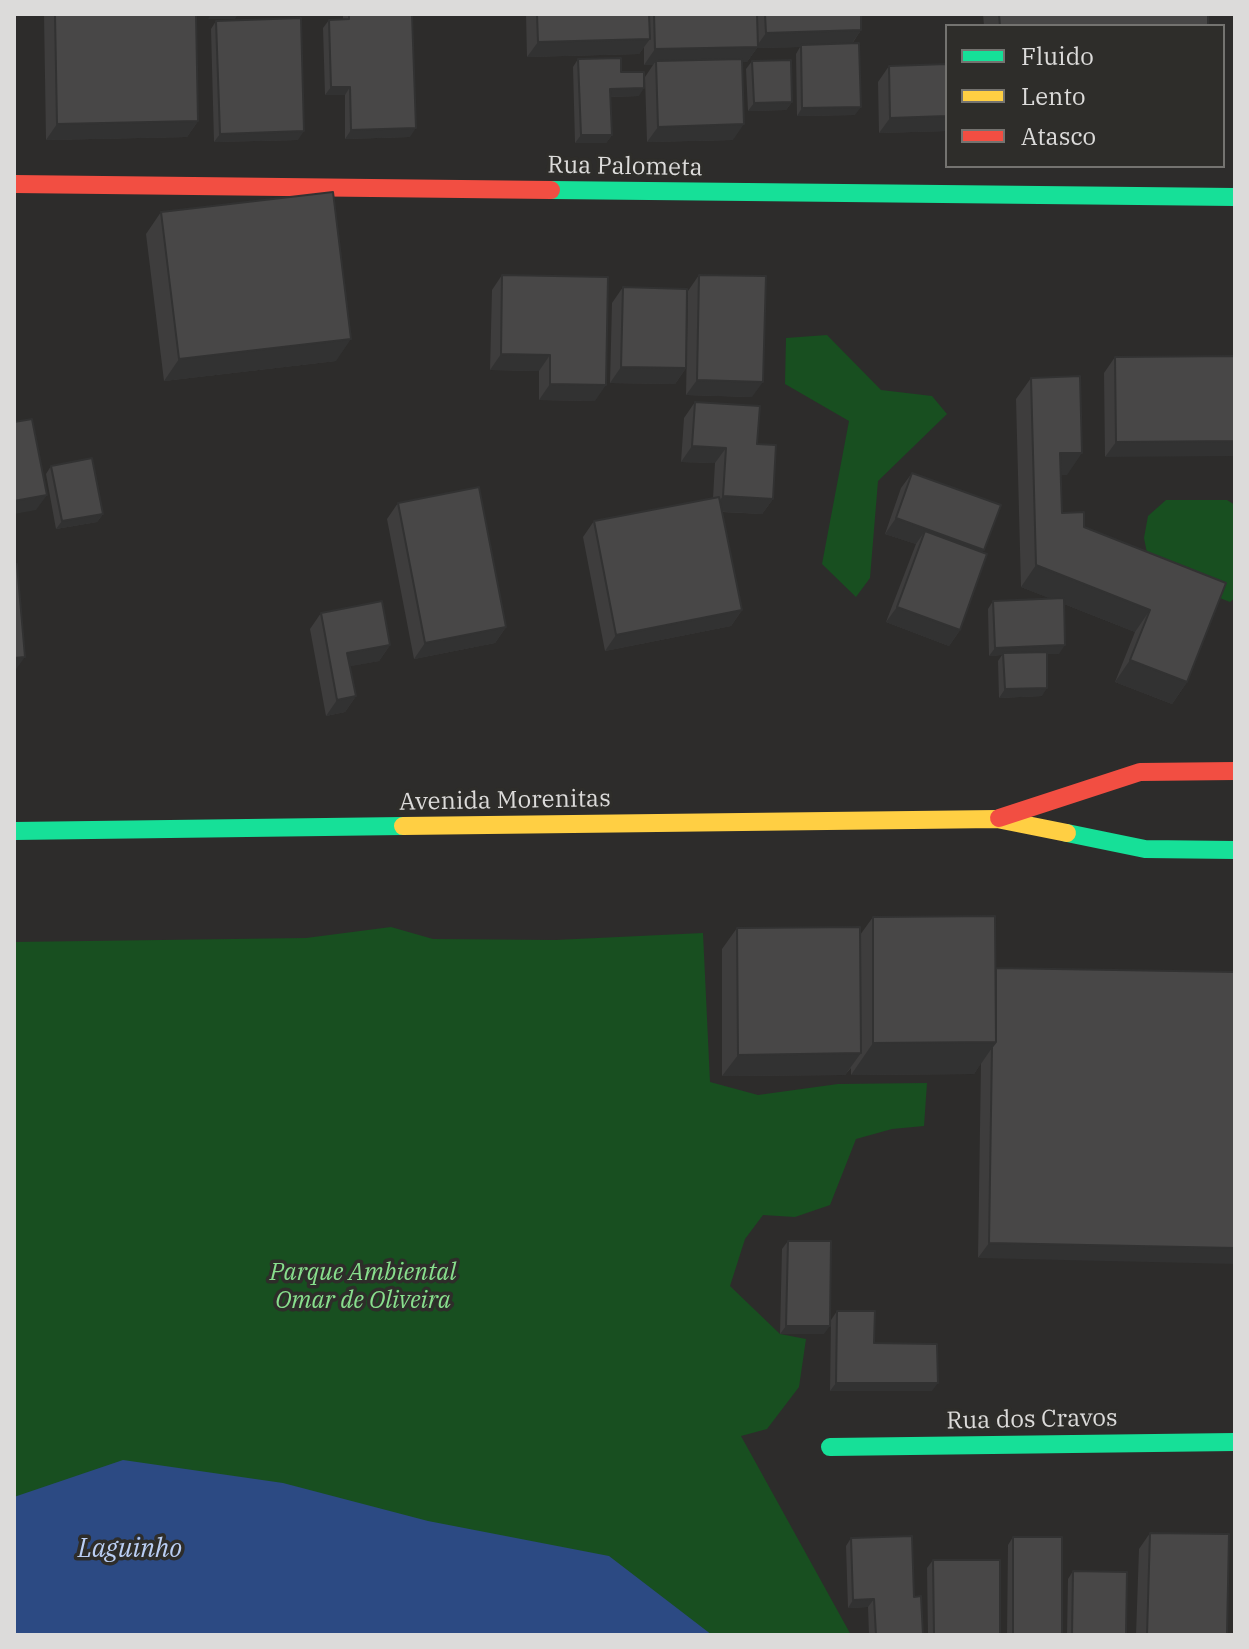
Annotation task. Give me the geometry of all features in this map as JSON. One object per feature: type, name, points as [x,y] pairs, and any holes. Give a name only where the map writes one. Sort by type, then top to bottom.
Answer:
[{"type":"street","name":"Rua Palometa","points":[[14,184],[1235,197]]},
{"type":"street","name":"Avenida Morenitas","points":[[997,819],[1140,772],[1235,771]]},
{"type":"street","name":"Avenida Morenitas","points":[[14,831],[997,819],[1145,849],[1235,850]]},
{"type":"street","name":"Rua dos Cravos","points":[[830,1447],[1235,1442]]},
{"type":"green space","points":[[827,335],[881,390],[932,396],[947,414],[878,481],[870,578],[856,597],[822,564],[849,421],[785,384],[786,338]]},
{"type":"green space","points":[[1166,500],[1227,500],[1235,505],[1235,598],[1230,602],[1169,578],[1147,553],[1144,538],[1148,516]]},
{"type":"green space","name":"Parque Ambiental Omar de Oliveira","points":[[391,927],[433,939],[555,940],[703,933],[710,1082],[758,1095],[838,1084],[927,1083],[924,1126],[892,1129],[856,1139],[830,1205],[795,1217],[763,1215],[745,1239],[730,1286],[780,1334],[806,1339],[799,1387],[767,1429],[741,1436],[851,1635],[14,1635],[14,942],[306,938]]},
{"type":"water","name":"Laguinho","points":[[123,1460],[283,1483],[428,1521],[609,1556],[712,1635],[14,1635],[14,1497]]},
{"type":"building","points":[[55,14],[196,14],[198,121],[57,124]]},
{"type":"building","points":[[349,14],[412,14],[416,128],[351,130],[350,87],[331,87],[329,20],[349,19]]},
{"type":"building","points":[[537,14],[649,14],[650,39],[538,42]]},
{"type":"building","points":[[654,14],[757,14],[758,47],[655,49]]},
{"type":"building","points":[[765,14],[861,14],[861,30],[766,33]]},
{"type":"building","points":[[999,14],[1208,14],[1208,24],[1000,24]]},
{"type":"building","points":[[301,18],[304,131],[220,134],[216,21]]},
{"type":"building","points":[[859,43],[861,107],[802,108],[801,45]]},
{"type":"building","points":[[621,58],[621,72],[644,72],[644,88],[610,89],[612,135],[581,135],[578,59]]},
{"type":"building","points":[[742,59],[744,124],[658,127],[656,61]]},
{"type":"building","points":[[791,60],[792,102],[754,103],[752,61]]},
{"type":"building","points":[[945,64],[945,116],[890,118],[889,66]]},
{"type":"building","points":[[333,192],[351,339],[179,359],[161,212]]},
{"type":"building","points":[[502,275],[608,277],[606,385],[550,384],[550,355],[501,354]]},
{"type":"building","points":[[699,275],[766,276],[763,382],[697,380]]},
{"type":"building","points":[[623,287],[687,289],[686,368],[621,367]]},
{"type":"building","points":[[1235,356],[1235,441],[1116,442],[1115,357]]},
{"type":"building","points":[[1080,376],[1082,453],[1060,453],[1062,513],[1084,512],[1084,527],[1226,583],[1187,682],[1130,660],[1150,610],[1036,565],[1031,378]]},
{"type":"building","points":[[695,402],[760,406],[757,444],[776,445],[773,499],[723,496],[726,448],[692,446]]},
{"type":"building","points":[[32,419],[47,495],[14,501],[14,422]]},
{"type":"building","points":[[92,458],[103,514],[62,521],[51,466]]},
{"type":"building","points":[[912,473],[1001,505],[984,550],[896,518]]},
{"type":"building","points":[[479,487],[506,627],[425,643],[398,503]]},
{"type":"building","points":[[719,497],[742,610],[616,635],[594,521]]},
{"type":"building","points":[[925,531],[987,554],[960,630],[897,607]]},
{"type":"building","points":[[14,564],[17,564],[25,657],[14,658]]},
{"type":"building","points":[[1064,598],[1065,645],[995,648],[993,601]]},
{"type":"building","points":[[382,601],[390,645],[347,653],[356,696],[337,700],[321,613]]},
{"type":"building","points":[[1047,652],[1047,688],[1005,689],[1003,653]]},
{"type":"building","points":[[995,916],[996,1042],[873,1043],[873,917]]},
{"type":"building","points":[[860,927],[861,1053],[738,1055],[737,928]]},
{"type":"building","points":[[996,968],[1235,972],[1235,1248],[989,1243]]},
{"type":"building","points":[[788,1241],[831,1241],[830,1326],[786,1326]]},
{"type":"building","points":[[837,1311],[875,1311],[874,1343],[937,1344],[938,1383],[836,1383]]},
{"type":"building","points":[[1150,1533],[1229,1534],[1227,1635],[1147,1635]]},
{"type":"building","points":[[912,1536],[914,1597],[921,1596],[923,1635],[876,1635],[874,1599],[853,1600],[851,1538]]},
{"type":"building","points":[[1013,1537],[1062,1537],[1062,1635],[1013,1635]]},
{"type":"building","points":[[933,1560],[1000,1560],[1000,1635],[934,1635]]},
{"type":"building","points":[[1073,1571],[1127,1572],[1126,1635],[1072,1635]]},
{"type":"traffic: fast","points":[[551,190],[1235,197]]},
{"type":"traffic: fast","points":[[14,831],[403,826]]},
{"type":"traffic: fast","points":[[1067,833],[1145,849],[1235,850]]},
{"type":"traffic: fast","points":[[830,1447],[1235,1442]]},
{"type":"traffic: slow","points":[[403,826],[997,819],[1067,833]]},
{"type":"traffic: jam","points":[[14,184],[551,190]]},
{"type":"traffic: jam","points":[[999,818],[1140,772],[1235,771]]}]
